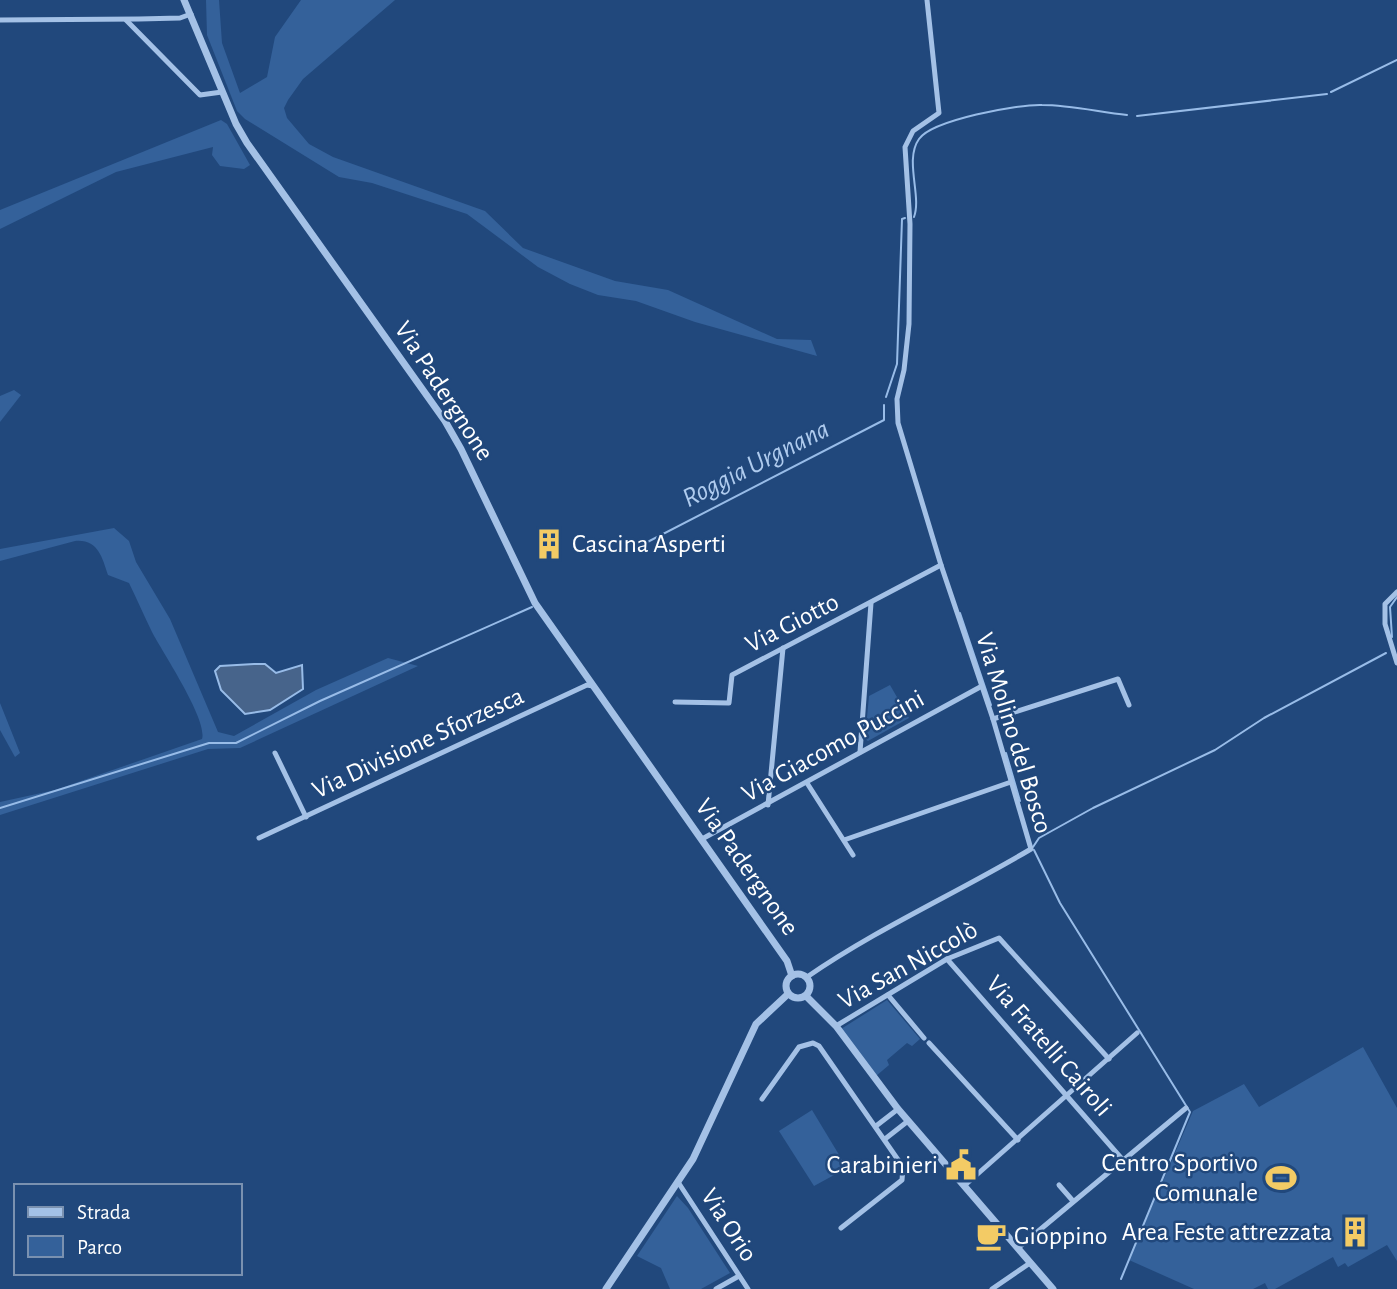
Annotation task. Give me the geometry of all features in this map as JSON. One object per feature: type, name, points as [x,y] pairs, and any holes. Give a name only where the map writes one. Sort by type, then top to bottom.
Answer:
[{"type":"street","name":"Via Padergnone","points":[[184,0],[236,124],[263,169],[444,421],[461,449],[535,603],[787,961],[792,976]]},
{"type":"street","name":"Via Molino del Bosco","points":[[807,977],[920,909],[968,887],[1031,849],[993,719],[941,565],[898,423],[897,399],[904,370],[909,324],[910,224],[905,147],[913,131],[939,113],[927,0]]},
{"type":"street","points":[[0,20],[126,20],[180,18],[191,14]]},
{"type":"street","points":[[126,20],[200,95],[222,92]]},
{"type":"street","name":"Via Giotto","points":[[675,702],[729,703],[732,675],[941,565]]},
{"type":"street","points":[[1397,592],[1385,604],[1385,624],[1390,648],[1397,663]]},
{"type":"street","points":[[860,752],[871,603]]},
{"type":"street","points":[[768,805],[783,648]]},
{"type":"street","points":[[993,719],[1118,679],[1129,705]]},
{"type":"street","name":"Via Divisione Sforzesca","points":[[259,838],[587,685],[593,686]]},
{"type":"street","name":"Via Giacomo Puccini","points":[[702,839],[982,686]]},
{"type":"street","points":[[275,753],[306,817]]},
{"type":"street","points":[[844,840],[1011,782]]},
{"type":"street","points":[[807,783],[853,855]]},
{"type":"street","name":"Via San Niccolò","points":[[836,1026],[947,959],[999,938],[1109,1059]]},
{"type":"street","name":"Via Fratelli Cairoli","points":[[947,959],[1122,1159]]},
{"type":"street","name":"Via Padergnone","points":[[792,976],[807,977]]},
{"type":"street","name":"Via Padergnone","points":[[788,994],[786,984],[792,976]]},
{"type":"street","points":[[606,1289],[693,1159],[756,1024],[788,994],[800,999],[806,996],[811,987],[807,977]]},
{"type":"street","points":[[888,995],[1018,1140]]},
{"type":"street","points":[[806,996],[836,1026],[898,1109],[1053,1289]]},
{"type":"street","points":[[964,1186],[1068,1097],[1137,1033]]},
{"type":"street","points":[[762,1099],[799,1047],[813,1043],[824,1050],[903,1167],[902,1180],[841,1228]]},
{"type":"street","points":[[1018,1248],[1186,1108]]},
{"type":"street","points":[[876,1126],[898,1109]]},
{"type":"street","points":[[885,1139],[908,1121]]},
{"type":"street","name":"Via Orio","points":[[678,1182],[748,1289]]},
{"type":"street","points":[[1059,1185],[1073,1201]]},
{"type":"street","points":[[992,1289],[1030,1263]]},
{"type":"street","points":[[716,1289],[739,1276]]},
{"type":"green space","points":[[206,0],[219,0],[222,43],[240,93],[267,77],[275,37],[301,0],[395,0],[303,79],[288,100],[284,108],[287,118],[309,144],[333,157],[485,211],[523,248],[615,281],[668,290],[777,339],[811,340],[817,356],[695,322],[636,301],[598,295],[538,267],[467,214],[372,183],[339,177],[245,119],[237,111],[207,35]]},
{"type":"green space","points":[[221,120],[227,124],[250,165],[244,169],[220,166],[212,155],[213,147],[116,172],[0,229],[0,210]]},
{"type":"green space","points":[[14,390],[21,395],[0,422],[0,396]]},
{"type":"green space","points":[[114,528],[129,541],[136,562],[170,619],[218,732],[234,736],[316,690],[388,658],[418,666],[240,748],[208,749],[0,815],[0,802],[55,790],[202,739],[202,730],[192,702],[152,632],[129,583],[108,575],[94,546],[75,541],[0,561],[0,549]]},
{"type":"green space","points":[[890,685],[909,718],[868,741],[865,739],[869,696]]},
{"type":"green space","points":[[0,703],[20,753],[15,757],[0,730]]},
{"type":"green space","points":[[887,1000],[920,1039],[912,1046],[907,1043],[887,1060],[889,1065],[876,1076],[841,1029]]},
{"type":"green space","name":"Centro Sportivo Comunale","points":[[1363,1047],[1397,1108],[1397,1261],[1387,1245],[1348,1267],[1345,1263],[1338,1267],[1333,1257],[1275,1289],[1268,1289],[1265,1283],[1253,1289],[1194,1289],[1129,1260],[1193,1111],[1244,1084],[1259,1107]]},
{"type":"green space","points":[[812,1110],[847,1168],[814,1186],[779,1131]]},
{"type":"green space","points":[[677,1196],[688,1208],[730,1273],[701,1289],[670,1289],[661,1268],[637,1256]]},
{"type":"shaded area","points":[[265,664],[276,673],[302,665],[303,689],[270,710],[245,714],[221,690],[215,671],[220,666]]},
{"type":"waterway","points":[[1331,92],[1397,60]]},
{"type":"waterway","points":[[1137,116],[1327,94]]},
{"type":"waterway","points":[[914,217],[916,199],[913,157],[919,139],[927,132],[976,114],[1030,105],[1063,106],[1127,115]]},
{"type":"waterway","points":[[886,397],[897,364],[902,219],[905,218]]},
{"type":"waterway","name":"Roggia Urgnana","points":[[632,550],[884,420],[884,405]]},
{"type":"waterway","points":[[1392,637],[1390,607],[1397,597]]},
{"type":"waterway","points":[[0,808],[209,743],[236,743],[320,701],[532,607]]},
{"type":"waterway","points":[[960,613],[991,705]]},
{"type":"waterway","points":[[1033,847],[1039,838],[1093,808],[1215,750],[1264,718],[1386,653]]},
{"type":"waterway","points":[[1006,753],[1020,801]]},
{"type":"waterway","points":[[1034,850],[1060,903],[1190,1112],[1121,1279]]},
{"type":"place","name":"Cascina Asperti","points":[[549,544]]},
{"type":"place","name":"Carabinieri","points":[[961,1165]]},
{"type":"place","name":"Centro Sportivo Comunale","points":[[1281,1178]]},
{"type":"place","name":"Area Feste attrezzata","points":[[1355,1232]]},
{"type":"place","name":"Gioppino","points":[[991,1236]]}]
